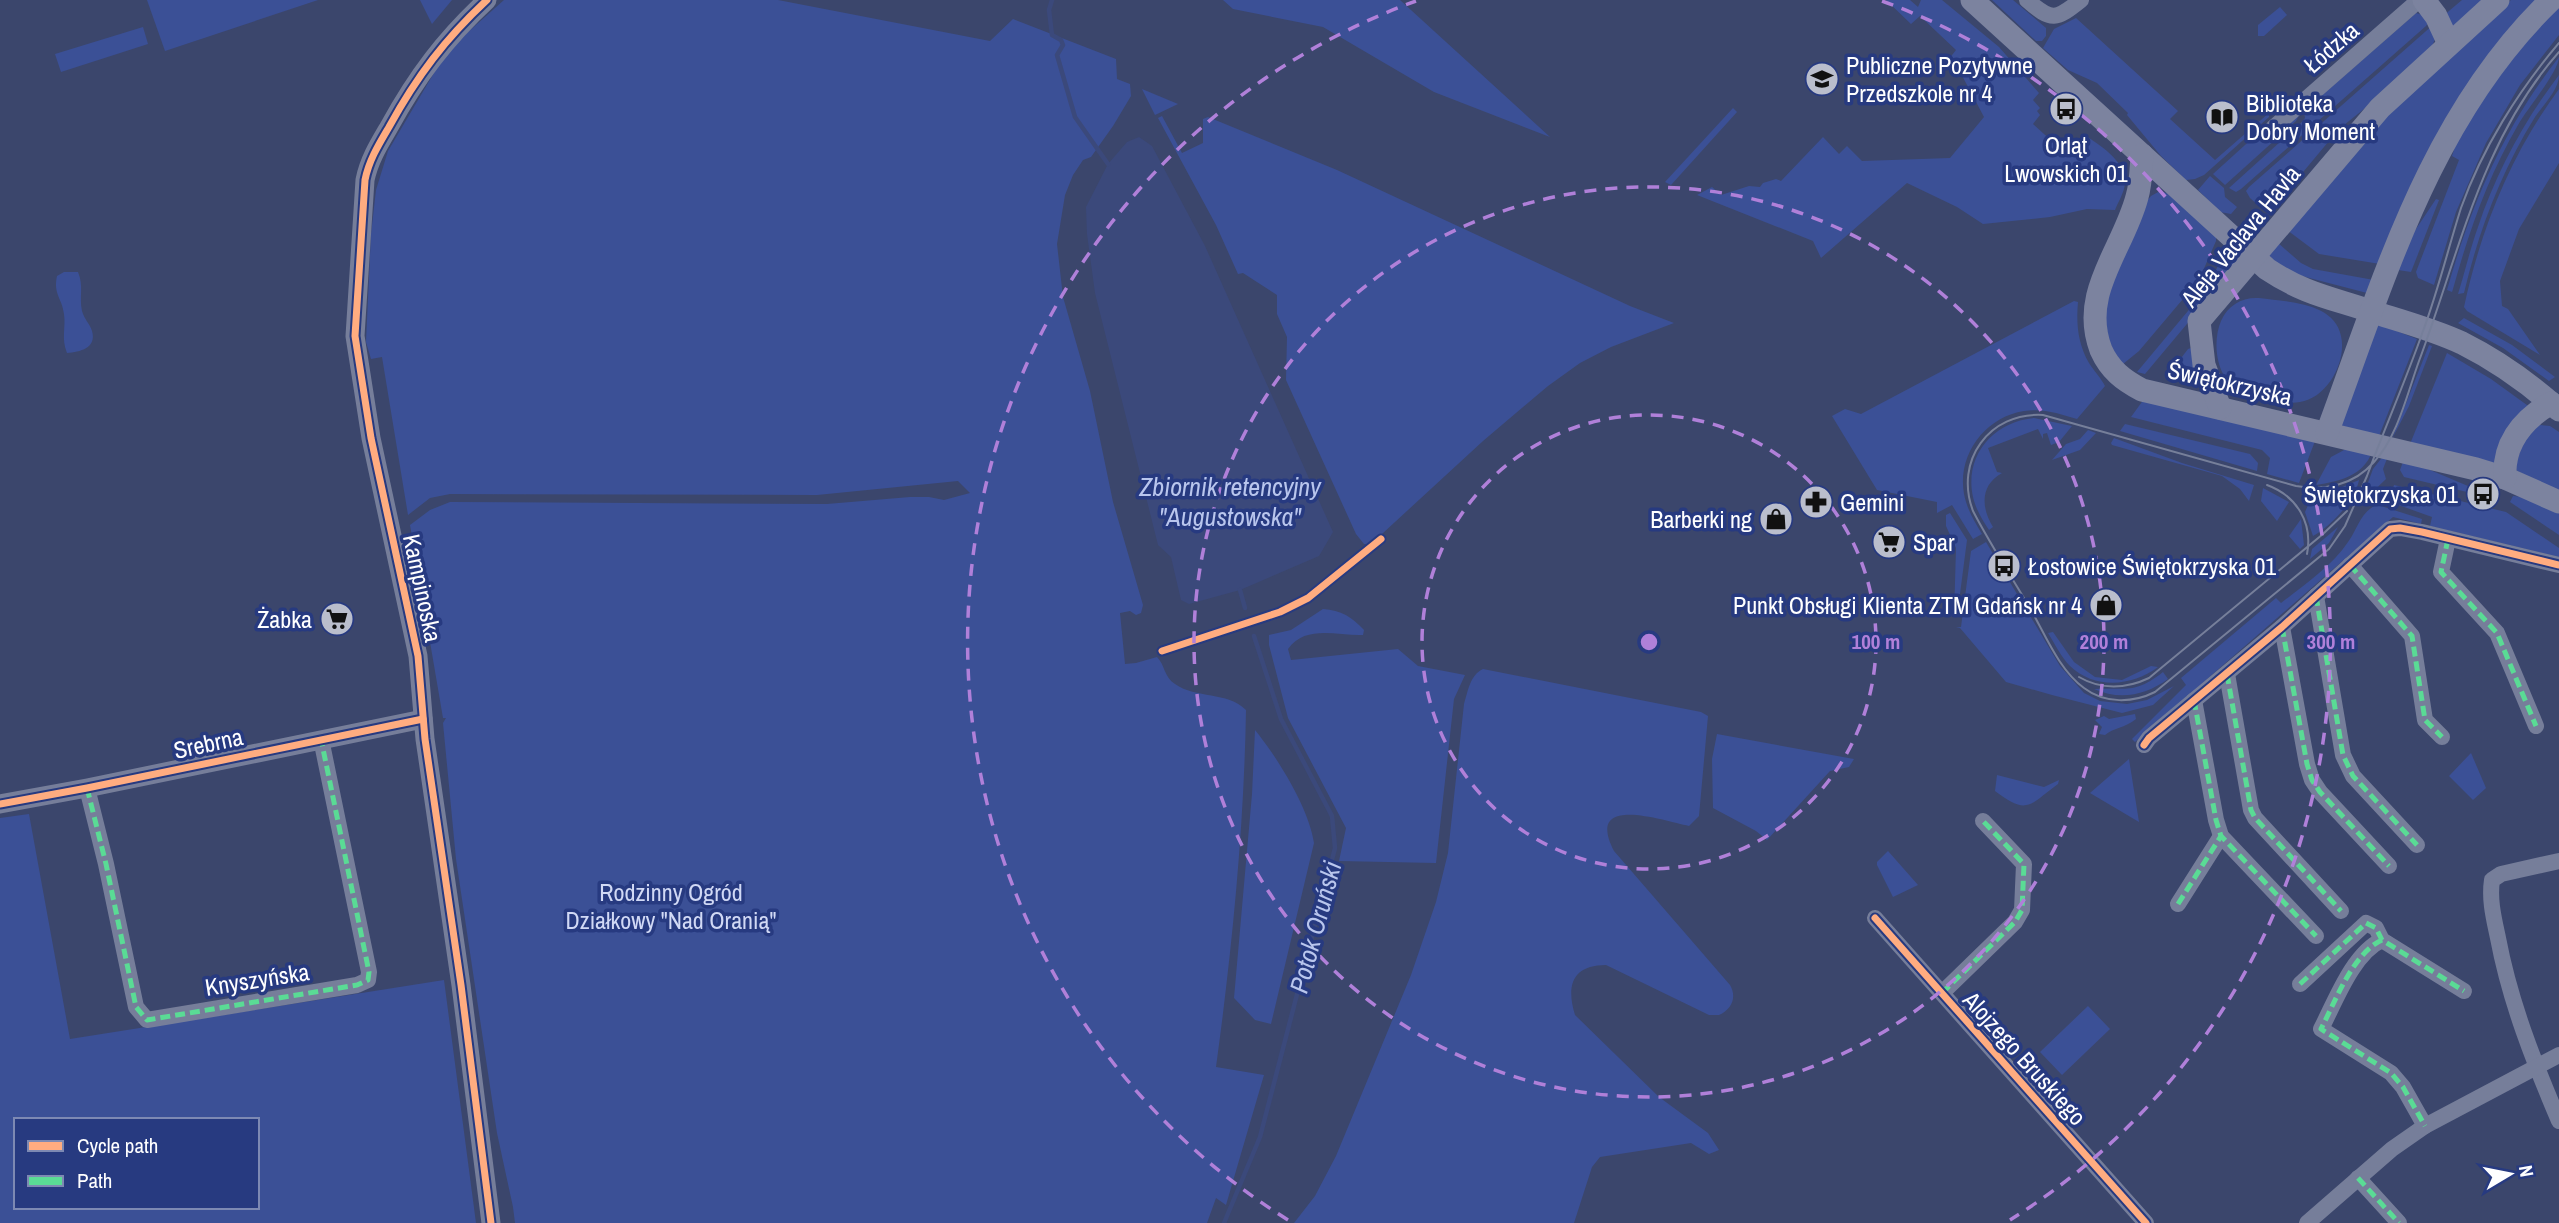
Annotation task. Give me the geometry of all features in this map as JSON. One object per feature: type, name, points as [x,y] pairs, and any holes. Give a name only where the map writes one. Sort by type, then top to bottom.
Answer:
[{"type":"main road","points":[[1972,0],[2253,258],[2290,284],[2323,298],[2372,311],[2462,344],[2524,382],[2555,407]]},
{"type":"main road","points":[[2421,0],[2436,16],[2449,44]]},
{"type":"main road","name":"Aleja Vaclava Havla","points":[[2220,408],[2204,365],[2199,321],[2380,108],[2498,0]]},
{"type":"main road","points":[[2327,433],[2406,219],[2444,142],[2490,71],[2551,0]]},
{"type":"main road","name":"Świętokrzyska","points":[[2142,155],[2138,196],[2099,287],[2094,318],[2097,339],[2112,370],[2123,380],[2142,390],[2450,462],[2505,478],[2559,502]]},
{"type":"main road","points":[[2138,196],[2167,179]]},
{"type":"main road","points":[[2505,478],[2506,456],[2520,426],[2535,412],[2555,407]]},
{"type":"street","name":"Kampinoska","points":[[487,0],[435,53],[399,108],[369,163],[365,180],[355,336],[375,457],[418,656],[423,719],[491,1223]]},
{"type":"street","points":[[2027,0],[2044,15],[2053,18],[2081,0]]},
{"type":"street","name":"Łódzka","points":[[2273,128],[2421,0]]},
{"type":"street","points":[[2144,746],[2149,738],[2282,627],[2395,527],[2559,565]]},
{"type":"street","points":[[2448,539],[2441,572],[2497,633],[2536,726]]},
{"type":"street","points":[[2350,565],[2412,636],[2426,720],[2442,737]]},
{"type":"street","points":[[2316,597],[2347,766],[2353,776],[2417,845]]},
{"type":"street","points":[[2282,627],[2312,780],[2389,866]]},
{"type":"street","points":[[2227,674],[2251,810],[2260,824],[2341,912]]},
{"type":"street","points":[[2194,700],[2221,836],[2316,936]]},
{"type":"street","name":"Srebrna","points":[[0,804],[423,719]]},
{"type":"street","name":"Knyszyńska","points":[[87,788],[136,1007],[147,1020],[357,985],[368,980],[369,972],[321,739]]},
{"type":"street","points":[[1942,993],[2015,922],[2022,910],[2024,864],[1983,821]]},
{"type":"street","points":[[2178,904],[2221,836]]},
{"type":"street","points":[[2559,861],[2501,874],[2492,880],[2490,893],[2503,967],[2535,1066],[2559,1121]]},
{"type":"street","name":"Alojzego Bruskiego","points":[[1875,918],[2146,1223]]},
{"type":"street","points":[[2300,984],[2363,924],[2371,924],[2382,940],[2464,991]]},
{"type":"street","points":[[2382,940],[2373,944],[2357,961],[2320,1029],[2391,1073],[2403,1087],[2425,1126]]},
{"type":"street","points":[[2307,1223],[2358,1178],[2425,1126],[2559,1055]]},
{"type":"street","points":[[2358,1178],[2399,1223]]},
{"type":"green space","points":[[147,0],[318,0],[165,51]]},
{"type":"green space","points":[[420,0],[452,0],[432,24]]},
{"type":"green space","name":"Rodzinny Ogród Działkowy \"Nad Oranią\"","points":[[504,0],[778,0],[990,41],[1013,19],[1116,59],[1117,79],[1130,84],[1131,96],[1091,157],[1083,160],[1073,175],[1065,195],[1057,244],[1063,297],[1090,391],[1113,502],[1143,605],[1141,613],[1136,615],[1130,611],[1120,613],[1125,664],[1157,657],[1169,678],[1183,689],[1230,700],[1246,710],[1236,889],[1216,1067],[1264,1075],[1226,1205],[1216,1198],[1207,1223],[515,1223],[497,1133],[456,859],[443,723],[446,718],[443,718],[410,525],[430,510],[450,502],[827,504],[910,497],[944,500],[970,493],[958,481],[817,495],[450,494],[430,498],[408,515],[382,357],[371,359],[366,342],[371,234],[376,190],[388,151],[441,61]]},
{"type":"green space","points":[[1223,0],[1400,0],[1550,137],[1434,92],[1323,27],[1233,9]]},
{"type":"green space","points":[[1886,0],[1910,0],[1918,7],[1921,0],[1942,0],[1999,47],[2039,93],[2033,100],[2040,108],[2037,111],[2040,115],[2033,124],[2066,154],[2084,135],[2104,149],[2122,169],[2125,184],[2115,210],[2087,209],[2050,217],[1983,224],[1957,207],[1907,183],[1821,258],[1813,241],[1697,195],[1712,187],[1721,195],[1749,186],[1760,187],[1763,183],[1776,179],[1781,181],[1823,137],[1839,154],[1847,146],[1862,161],[1950,158],[1984,117],[1958,68],[1949,59],[1956,50],[1920,16],[1911,24]]},
{"type":"green space","points":[[1992,0],[2013,0],[2046,28],[2046,36],[2042,41],[2036,41]]},
{"type":"green space","points":[[2462,0],[2485,0],[2450,31],[2443,16]]},
{"type":"green space","points":[[2511,0],[2539,0],[2380,264],[2319,254],[2287,230],[2360,143],[2456,48]]},
{"type":"green space","points":[[2559,4],[2559,35],[2520,85],[2486,143],[2456,212],[2434,285],[2418,278],[2416,272],[2459,160],[2452,156],[2460,135],[2483,95]]},
{"type":"green space","points":[[2280,7],[2287,15],[2264,36],[2258,36],[2258,25]]},
{"type":"green space","points":[[2416,13],[2426,16],[2426,26],[2241,189],[2236,192],[2229,188],[2301,123],[2305,118],[2304,111]]},
{"type":"green space","points":[[2076,18],[2178,111],[2170,119],[2215,160],[2269,113],[2269,117],[2204,175],[2186,180],[2161,156],[2128,113],[2097,83],[2068,70],[2043,48],[2054,29]]},
{"type":"green space","points":[[2434,24],[2437,35],[2431,48],[2379,97],[2339,129],[2268,214],[2250,198],[2246,191],[2249,187]]},
{"type":"green space","points":[[143,27],[148,44],[61,72],[55,54]]},
{"type":"green space","points":[[2559,57],[2554,71],[2518,125],[2497,164],[2473,225],[2452,292],[2447,290],[2478,197],[2491,168],[2522,111]]},
{"type":"green space","points":[[2559,75],[2554,92],[2535,117],[2502,180],[2484,224],[2464,293],[2458,294],[2478,227],[2502,167],[2534,111]]},
{"type":"green space","points":[[1142,89],[1178,104],[1155,115]]},
{"type":"green space","points":[[2559,89],[2559,163],[2519,229],[2500,281],[2502,306],[2508,309],[2540,355],[2464,307],[2479,249],[2500,193],[2526,139]]},
{"type":"green space","points":[[1733,108],[1737,112],[1671,185],[1665,182]]},
{"type":"green space","points":[[2299,115],[2296,121],[2225,185],[2213,174],[2266,126]]},
{"type":"green space","points":[[1162,116],[1182,153],[1203,143],[1203,119],[1208,117],[1337,170],[1630,306],[1674,323],[1611,347],[1580,363],[1548,386],[1483,441],[1370,545],[1364,544],[1356,534],[1286,380],[1287,337],[1277,314],[1277,295],[1243,273],[1238,274],[1216,225],[1158,118]]},
{"type":"green space","points":[[2210,176],[2224,188],[2225,197],[2237,207],[2231,214],[2220,212],[2198,190]]},
{"type":"green space","points":[[2160,191],[2170,194],[2216,236],[2216,241],[2199,280],[2139,351],[2123,364],[2111,346],[2106,326],[2111,284],[2145,203]]},
{"type":"green space","points":[[2436,199],[2439,200],[2411,272],[2398,270],[2406,244]]},
{"type":"green space","points":[[2229,242],[2243,257],[2145,374],[2137,372],[2208,287]]},
{"type":"green space","points":[[2277,242],[2301,263],[2313,269],[2374,280],[2367,293],[2294,274],[2264,257]]},
{"type":"green space","points":[[64,272],[78,272],[82,311],[93,337],[86,348],[67,353],[64,343],[64,314],[56,287],[57,276]]},
{"type":"green space","points":[[2259,298],[2308,306],[2329,316],[2337,325],[2341,336],[2341,357],[2333,377],[2319,394],[2300,402],[2288,402],[2252,395],[2237,389],[2224,376],[2217,349],[2221,321],[2236,303]]},
{"type":"green space","points":[[2074,301],[2078,302],[2082,349],[2105,386],[2077,419],[2045,411],[2024,411],[1997,421],[1977,440],[1965,465],[1963,479],[1967,505],[1982,534],[1973,539],[1952,505],[1937,513],[1937,502],[1877,490],[1832,416],[1845,409],[1861,414]]},
{"type":"green space","points":[[2464,318],[2512,345],[2555,377],[2549,381],[2503,348],[2458,323]]},
{"type":"green space","points":[[2376,323],[2417,339],[2379,436],[2340,428]]},
{"type":"green space","points":[[2429,345],[2432,346],[2409,406],[2392,439]]},
{"type":"green space","points":[[2191,348],[2199,386],[2166,378],[2188,349]]},
{"type":"green space","points":[[2447,353],[2491,379],[2531,408],[2498,465],[2410,444]]},
{"type":"green space","points":[[2144,399],[2315,441],[2299,483],[2267,474],[2270,458],[2262,450],[2131,417]]},
{"type":"green space","points":[[2034,418],[2072,426],[2059,442],[2051,445],[2047,433],[2043,434],[2043,439],[2038,429],[1988,448],[1997,472],[2002,473],[1986,490],[1986,512],[1993,527],[1989,530],[1973,497],[1971,482],[1978,455],[1994,434],[2006,426]]},
{"type":"green space","points":[[2125,424],[2250,454],[2258,463],[2257,471],[2120,431]]},
{"type":"green space","points":[[2539,425],[2550,426],[2559,432],[2559,492],[2515,468],[2524,438]]},
{"type":"green space","points":[[2088,430],[2096,433],[2080,450],[2052,460],[2066,444],[2080,439]]},
{"type":"green space","points":[[2114,438],[2254,485],[2249,501],[2240,489],[2222,476],[2112,445]]},
{"type":"green space","points":[[2346,449],[2372,452],[2357,472],[2342,479],[2316,485],[2331,457]]},
{"type":"green space","points":[[2384,455],[2388,456],[2383,469],[2386,479],[2360,504],[2373,469]]},
{"type":"green space","points":[[2404,459],[2468,486],[2467,492],[2404,477],[2400,470]]},
{"type":"green space","points":[[2359,480],[2353,496],[2341,512],[2313,536],[2305,512],[2314,492],[2335,490]]},
{"type":"green space","points":[[2394,485],[2506,512],[2559,548],[2559,557],[2430,526],[2432,517],[2393,503],[2390,497]]},
{"type":"green space","points":[[2263,488],[2289,502],[2277,521],[2261,501]]},
{"type":"green space","points":[[2513,496],[2524,497],[2559,511],[2559,535],[2510,502]]},
{"type":"green space","points":[[2374,506],[2422,519],[2421,524],[2393,517],[2135,742],[2132,739],[2186,685],[2181,678],[2276,598],[2281,603],[2326,567],[2348,542],[2365,513]]},
{"type":"green space","points":[[1950,513],[1967,540],[1957,617],[1954,616],[1956,548],[1946,526],[1946,515]]},
{"type":"green space","points":[[2301,519],[2304,545],[2300,549],[2289,536]]},
{"type":"green space","points":[[2338,527],[2329,543],[2310,559],[2312,549]]},
{"type":"green space","points":[[1986,542],[2060,666],[2084,693],[2100,701],[2127,704],[2147,700],[2174,686],[2153,705],[2122,713],[2006,682],[1960,628],[1956,627],[1961,627],[1971,551]]},
{"type":"green space","points":[[1323,609],[1350,618],[1364,630],[1363,635],[1322,633],[1304,636],[1288,649],[1291,660],[1398,649],[1418,666],[1465,675],[1454,699],[1436,863],[1339,861],[1346,828],[1288,718],[1269,645],[1269,635],[1291,630]]},
{"type":"green space","points":[[2053,632],[2074,662],[2095,677],[2122,680],[2151,666],[2158,667],[2126,681],[2114,683],[2091,679],[2070,666],[2061,655],[2048,633]]},
{"type":"green space","points":[[1483,669],[1701,712],[1708,716],[1699,816],[1689,826],[1646,816],[1618,816],[1609,822],[1608,833],[1614,851],[1730,985],[1732,1002],[1719,1015],[1709,1015],[1606,965],[1595,966],[1579,973],[1574,979],[1571,995],[1575,1015],[1659,1097],[1708,1133],[1719,1150],[1709,1154],[1691,1143],[1600,1157],[1592,1167],[1574,1223],[1294,1223],[1315,1196],[1336,1156],[1411,975],[1436,902],[1448,853],[1464,704],[1472,679]]},
{"type":"green space","points":[[2163,672],[2168,679],[2142,692],[2113,695],[2094,689],[2137,687]]},
{"type":"green space","points":[[2135,714],[2136,719],[2132,722],[2105,735],[2099,734],[2102,727],[2095,720],[2104,716],[2109,719]]},
{"type":"green space","points":[[1255,730],[1273,754],[1299,799],[1314,843],[1271,1024],[1255,1020],[1234,998]]},
{"type":"green space","points":[[1717,734],[1854,759],[1849,767],[1830,771],[1767,840],[1756,831],[1713,808],[1712,759]]},
{"type":"green space","points":[[2471,753],[2486,788],[2473,800],[2449,776]]},
{"type":"green space","points":[[2129,759],[2139,822],[2090,793]]},
{"type":"green space","points":[[1997,775],[2044,787],[2059,780],[2058,784],[2034,802],[2022,805],[1995,791]]},
{"type":"green space","points":[[29,814],[70,1039],[444,980],[476,1223],[0,1223],[0,818]]},
{"type":"green space","points":[[1888,851],[1918,885],[1893,897],[1877,865]]},
{"type":"green space","points":[[2088,1006],[2110,1029],[2062,1075],[2040,1052]]},
{"type":"water","name":"Zbiornik retencyjny \"Augustowska\"","points":[[1139,137],[1152,146],[1205,246],[1333,532],[1319,556],[1240,590],[1189,604],[1181,600],[1171,557],[1158,545],[1095,293],[1087,234],[1086,207],[1108,164],[1127,142]]},
{"type":"waterway","name":"Potok Oruński","points":[[1052,0],[1049,10],[1052,35],[1061,40],[1063,45],[1057,55],[1075,117],[1108,164]]},
{"type":"waterway","name":"Potok Oruński","points":[[1240,590],[1245,608]]},
{"type":"waterway","name":"Potok Oruński","points":[[1224,1223],[1260,1137],[1335,848],[1332,816],[1281,719],[1254,636]]},
{"type":"tram line","points":[[2559,43],[2502,121],[2479,164],[2461,208],[2433,301],[2403,385],[2381,440],[2374,458],[2367,476],[2345,526],[2329,549],[2155,692],[2138,698],[2119,700],[2101,697],[2084,688],[2060,662],[1973,511],[1968,492],[1968,474],[1981,443],[1992,431],[2007,422],[2024,416],[2043,415],[2296,486],[2318,488],[2338,485],[2366,470],[2374,462],[2382,452],[2396,427],[2460,239],[2491,160],[2532,86],[2559,52]]},
{"type":"tram line","points":[[2267,485],[2287,496],[2300,512],[2308,532],[2307,554]]},
{"type":"tram line","points":[[2079,677],[2114,687],[2149,678],[2323,534],[2347,511]]},
{"type":"marked path","points":[[2448,539],[2441,572],[2497,633],[2536,726]]},
{"type":"marked path","points":[[2350,565],[2412,636],[2425,720],[2442,737]]},
{"type":"marked path","points":[[2316,596],[2343,755],[2353,776],[2417,845]]},
{"type":"marked path","points":[[2282,627],[2312,780],[2389,866]]},
{"type":"marked path","points":[[2227,674],[2251,810],[2255,818],[2341,911]]},
{"type":"marked path","points":[[2194,700],[2221,836],[2316,936]]},
{"type":"marked path","points":[[87,788],[136,1007],[147,1020],[357,985],[368,980],[369,972],[321,739]]},
{"type":"marked path","points":[[1942,993],[2015,922],[2022,910],[2024,864],[1983,821]]},
{"type":"marked path","points":[[2178,904],[2221,836]]},
{"type":"marked path","points":[[2300,984],[2366,923],[2376,928],[2382,940],[2464,991]]},
{"type":"marked path","points":[[2382,940],[2372,946],[2354,967],[2321,1029],[2391,1073],[2403,1087],[2425,1126]]},
{"type":"marked path","points":[[2358,1178],[2399,1223]]},
{"type":"cycle path","points":[[487,0],[458,29],[421,75],[369,166],[365,180],[355,336],[371,438],[418,656],[425,739],[461,985],[491,1223]]},
{"type":"cycle path","points":[[2144,745],[2282,627],[2390,529],[2422,532],[2559,565]]},
{"type":"cycle path","points":[[1162,651],[1280,612],[1308,598],[1381,539]]},
{"type":"cycle path","points":[[0,804],[423,719]]},
{"type":"cycle path","points":[[1875,918],[2146,1223]]},
{"type":"place","name":"Publiczne Pozytywne Przedszkole nr 4","points":[[1822,79]]},
{"type":"place","name":"Orląt Lwowskich 01","points":[[2066,109]]},
{"type":"place","name":"Biblioteka Dobry Moment","points":[[2222,117]]},
{"type":"place","name":"Świętokrzyska 01","points":[[2483,494]]},
{"type":"place","name":"Gemini","points":[[1816,502]]},
{"type":"place","name":"Barberki ng","points":[[1776,519]]},
{"type":"place","name":"Spar","points":[[1889,542]]},
{"type":"place","name":"Łostowice Świętokrzyska 01","points":[[2004,566]]},
{"type":"place","name":"Punkt Obsługi Klienta ZTM Gdańsk nr 4","points":[[2106,605]]},
{"type":"place","name":"Żabka","points":[[337,619]]}]
